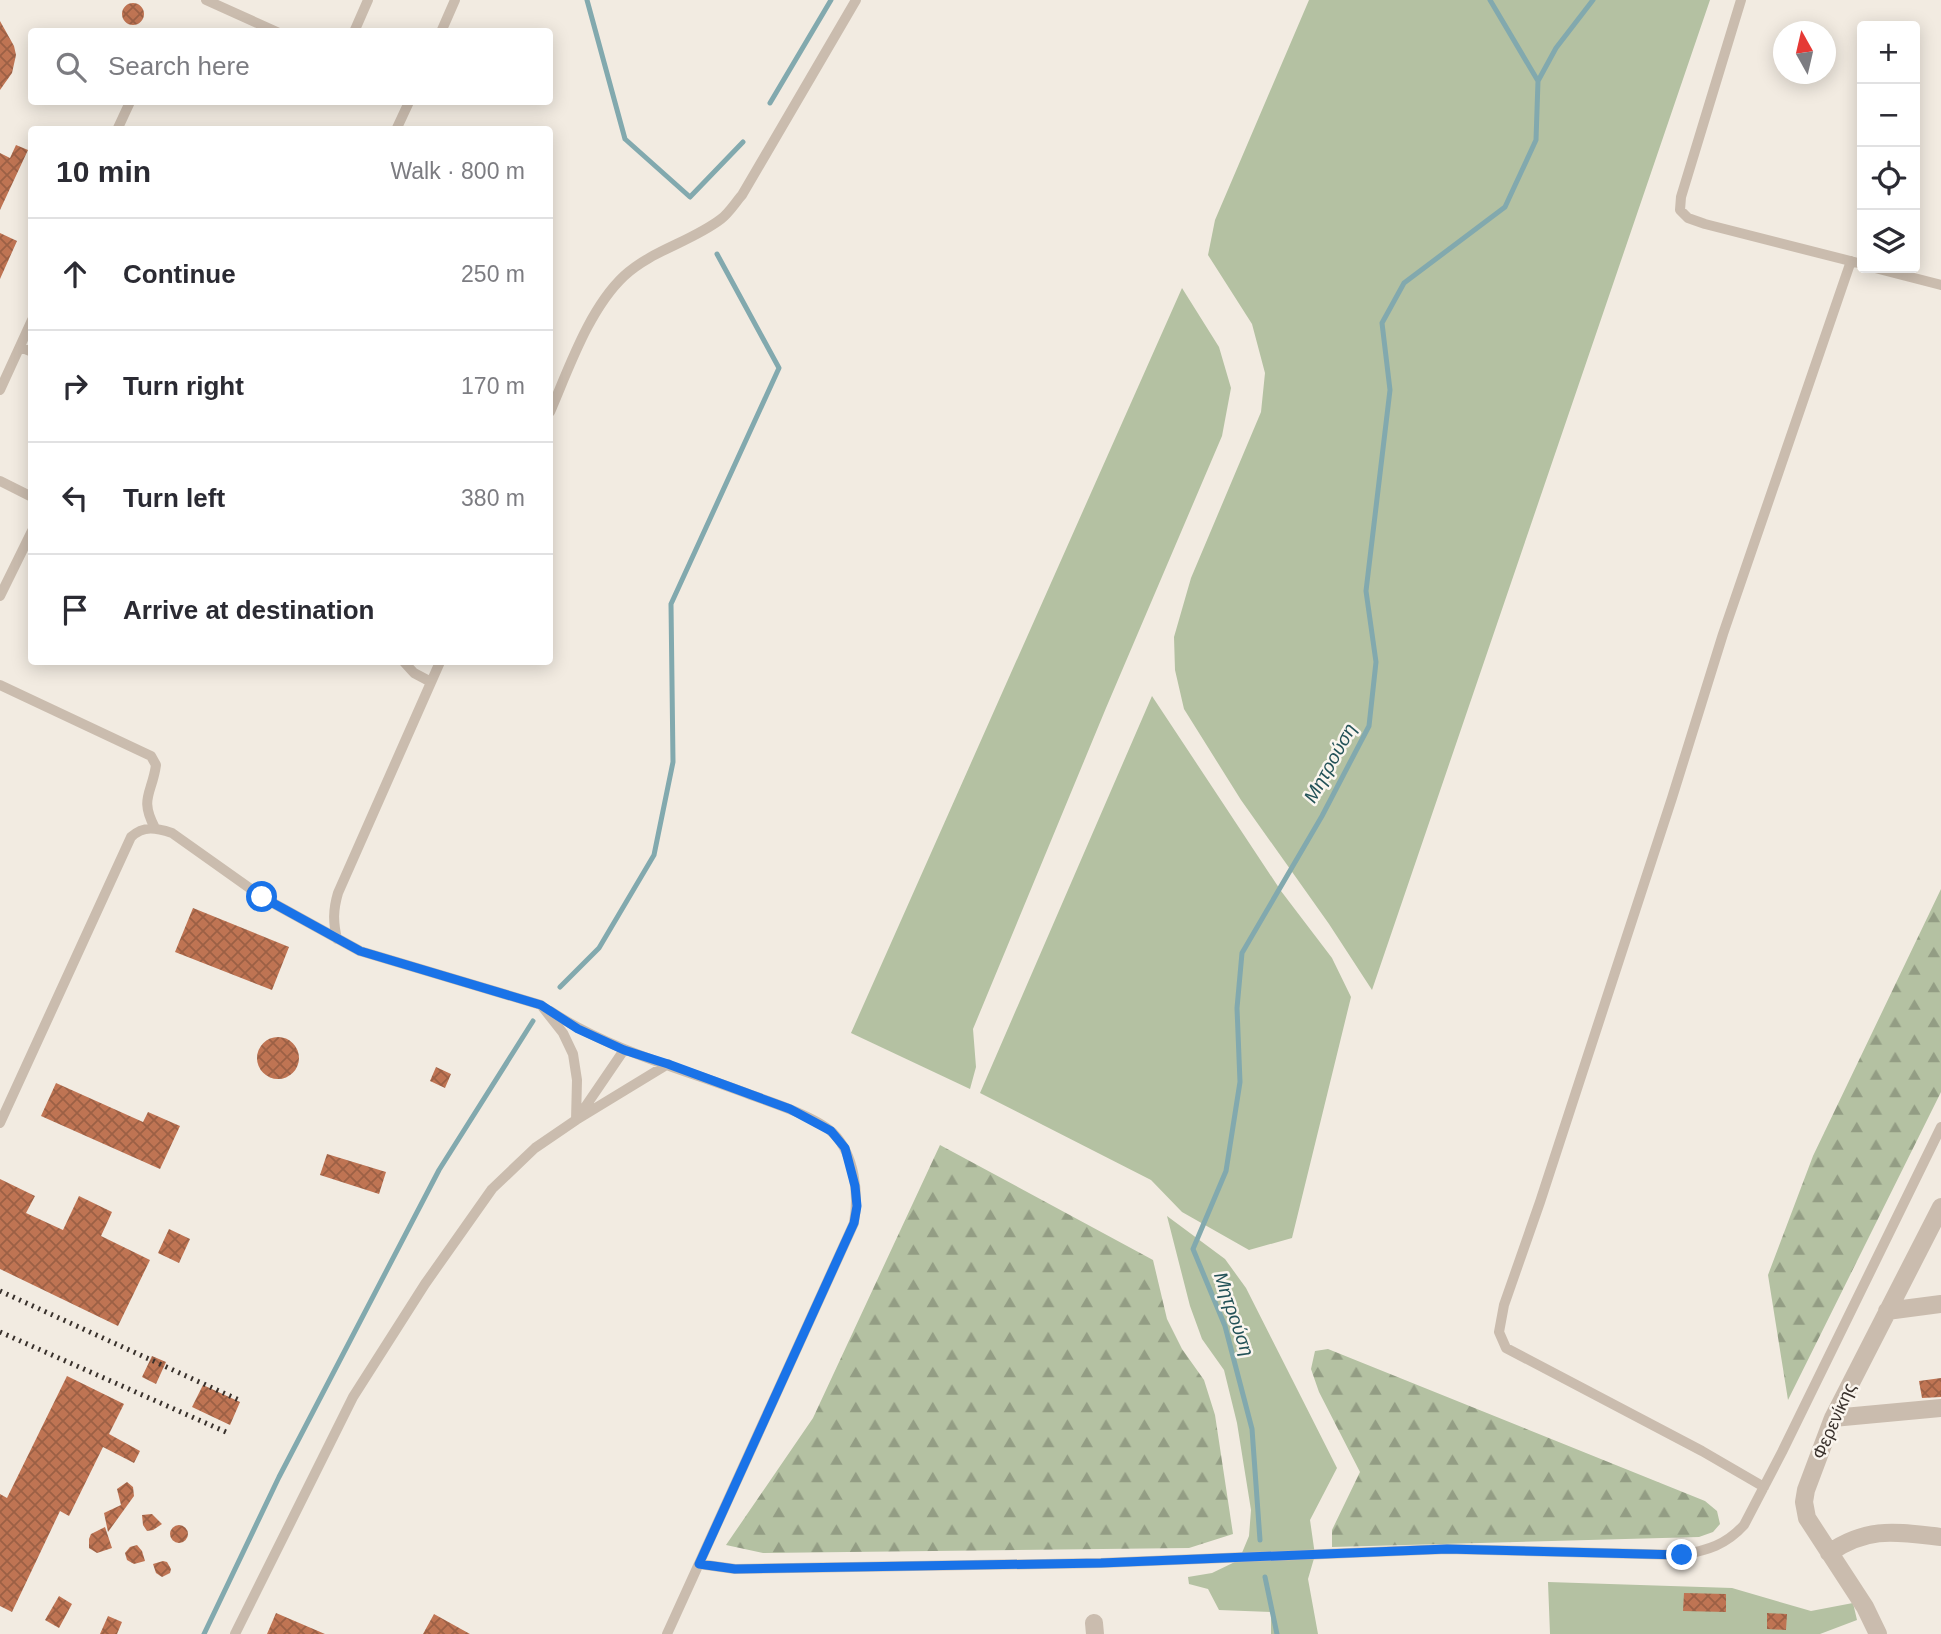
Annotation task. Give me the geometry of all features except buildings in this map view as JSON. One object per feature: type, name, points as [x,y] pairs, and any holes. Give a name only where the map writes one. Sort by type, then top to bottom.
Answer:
[{"type":"street","name":"Φερενίκης","points":[[1878,1634],[1865,1607],[1807,1518],[1804,1502],[1833,1418],[1941,1208]]},
{"type":"street","points":[[1887,1311],[1941,1304]]},
{"type":"street","points":[[1833,1418],[1941,1408]]},
{"type":"street","points":[[1829,1553],[1859,1536],[1881,1532],[1941,1537]]},
{"type":"lane","points":[[206,0],[268,28]]},
{"type":"lane","points":[[356,28],[368,0]]},
{"type":"lane","points":[[443,28],[455,0]]},
{"type":"lane","points":[[553,405],[580,342],[602,303],[624,276],[651,256],[686,241],[723,218],[742,195],[856,0]]},
{"type":"lane","points":[[1741,0],[1681,197],[1680,210],[1688,218],[1705,224],[1857,263]]},
{"type":"lane","points":[[119,126],[129,105]]},
{"type":"lane","points":[[398,126],[408,105]]},
{"type":"lane","points":[[1764,1487],[1702,1451],[1506,1349],[1499,1332],[1504,1305],[1540,1202],[1723,634],[1851,261]]},
{"type":"lane","points":[[1894,273],[1941,285]]},
{"type":"lane","points":[[0,390],[28,329]]},
{"type":"lane","points":[[20,347],[28,350]]},
{"type":"lane","points":[[0,481],[28,495]]},
{"type":"lane","points":[[0,596],[28,539]]},
{"type":"lane","points":[[407,665],[414,673],[431,682]]},
{"type":"lane","points":[[337,939],[333,910],[338,893],[439,665]]},
{"type":"lane","points":[[0,685],[150,755],[156,765],[146,803],[155,828]]},
{"type":"lane","points":[[0,1123],[131,837],[139,829],[155,828],[172,833],[262,897],[360,951],[541,1005],[578,1029],[624,1050],[790,1109],[831,1131],[845,1148],[855,1186],[857,1206],[854,1223],[667,1634]]},
{"type":"lane","points":[[541,1005],[563,1033],[573,1054],[577,1080],[576,1120]]},
{"type":"lane","points":[[576,1120],[624,1050]]},
{"type":"lane","points":[[235,1634],[353,1397],[425,1284],[492,1189],[536,1148],[576,1120],[668,1064]]},
{"type":"lane","points":[[699,1564],[735,1569],[1101,1563],[1447,1549],[1682,1555],[1711,1549],[1735,1535],[1744,1525],[1941,1127]]},
{"type":"green space","points":[[1309,0],[1710,0],[1372,990],[1241,800],[1184,709],[1175,670],[1174,637],[1191,578],[1261,412],[1265,373],[1252,324],[1208,255],[1215,220]]},
{"type":"green space","points":[[1182,288],[1219,347],[1231,388],[1222,436],[973,1029],[976,1067],[970,1089],[851,1033]]},
{"type":"green space","points":[[1152,696],[1281,891],[1332,958],[1351,997],[1292,1238],[1249,1250],[1182,1212],[1151,1180],[980,1093]]},
{"type":"green space","points":[[1941,889],[1941,1092],[1788,1400],[1768,1275],[1813,1156]]},
{"type":"green space","points":[[940,1145],[1153,1260],[1167,1319],[1182,1349],[1204,1380],[1215,1415],[1233,1534],[1189,1548],[763,1553],[726,1545],[813,1418]]},
{"type":"green space","points":[[1167,1216],[1225,1259],[1246,1288],[1337,1468],[1310,1520],[1315,1555],[1308,1579],[1318,1634],[1271,1634],[1271,1612],[1219,1610],[1208,1589],[1189,1584],[1188,1577],[1212,1573],[1239,1560],[1249,1536],[1251,1510],[1237,1423],[1224,1370],[1202,1339],[1190,1306]]},
{"type":"green space","points":[[1328,1349],[1705,1501],[1717,1511],[1720,1524],[1713,1532],[1699,1537],[1332,1547],[1332,1530],[1360,1472],[1319,1392],[1311,1369],[1315,1351]]},
{"type":"green space","points":[[1548,1582],[1732,1588],[1811,1611],[1853,1603],[1857,1620],[1820,1634],[1550,1634]]},
{"type":"waterway","points":[[587,0],[625,139],[690,197],[743,142]]},
{"type":"waterway","points":[[770,103],[831,0]]},
{"type":"waterway","name":"Μητρούση","points":[[1260,1540],[1252,1429],[1225,1326],[1193,1249],[1226,1171],[1240,1082],[1237,1008],[1242,953],[1322,816],[1369,726],[1376,662],[1366,591],[1390,390],[1382,323],[1404,283],[1505,207],[1536,140],[1538,81],[1490,0]]},
{"type":"waterway","points":[[1538,81],[1556,48],[1593,0]]},
{"type":"waterway","points":[[560,987],[599,948],[654,855],[673,762],[671,604],[779,368],[717,254]]},
{"type":"waterway","points":[[204,1634],[279,1477],[439,1170],[533,1021]]},
{"type":"waterway","name":"Μητρούση","points":[[1265,1577],[1277,1634]]},
{"type":"railway","points":[[0,1291],[241,1401]]},
{"type":"railway","points":[[0,1332],[226,1432]]},
{"type":"route","points":[[262,897],[360,951],[541,1005],[578,1029],[624,1050],[790,1109],[831,1131],[845,1148],[855,1186],[857,1206],[854,1223],[699,1564],[735,1569],[1101,1563],[1447,1549],[1682,1555]]}]
